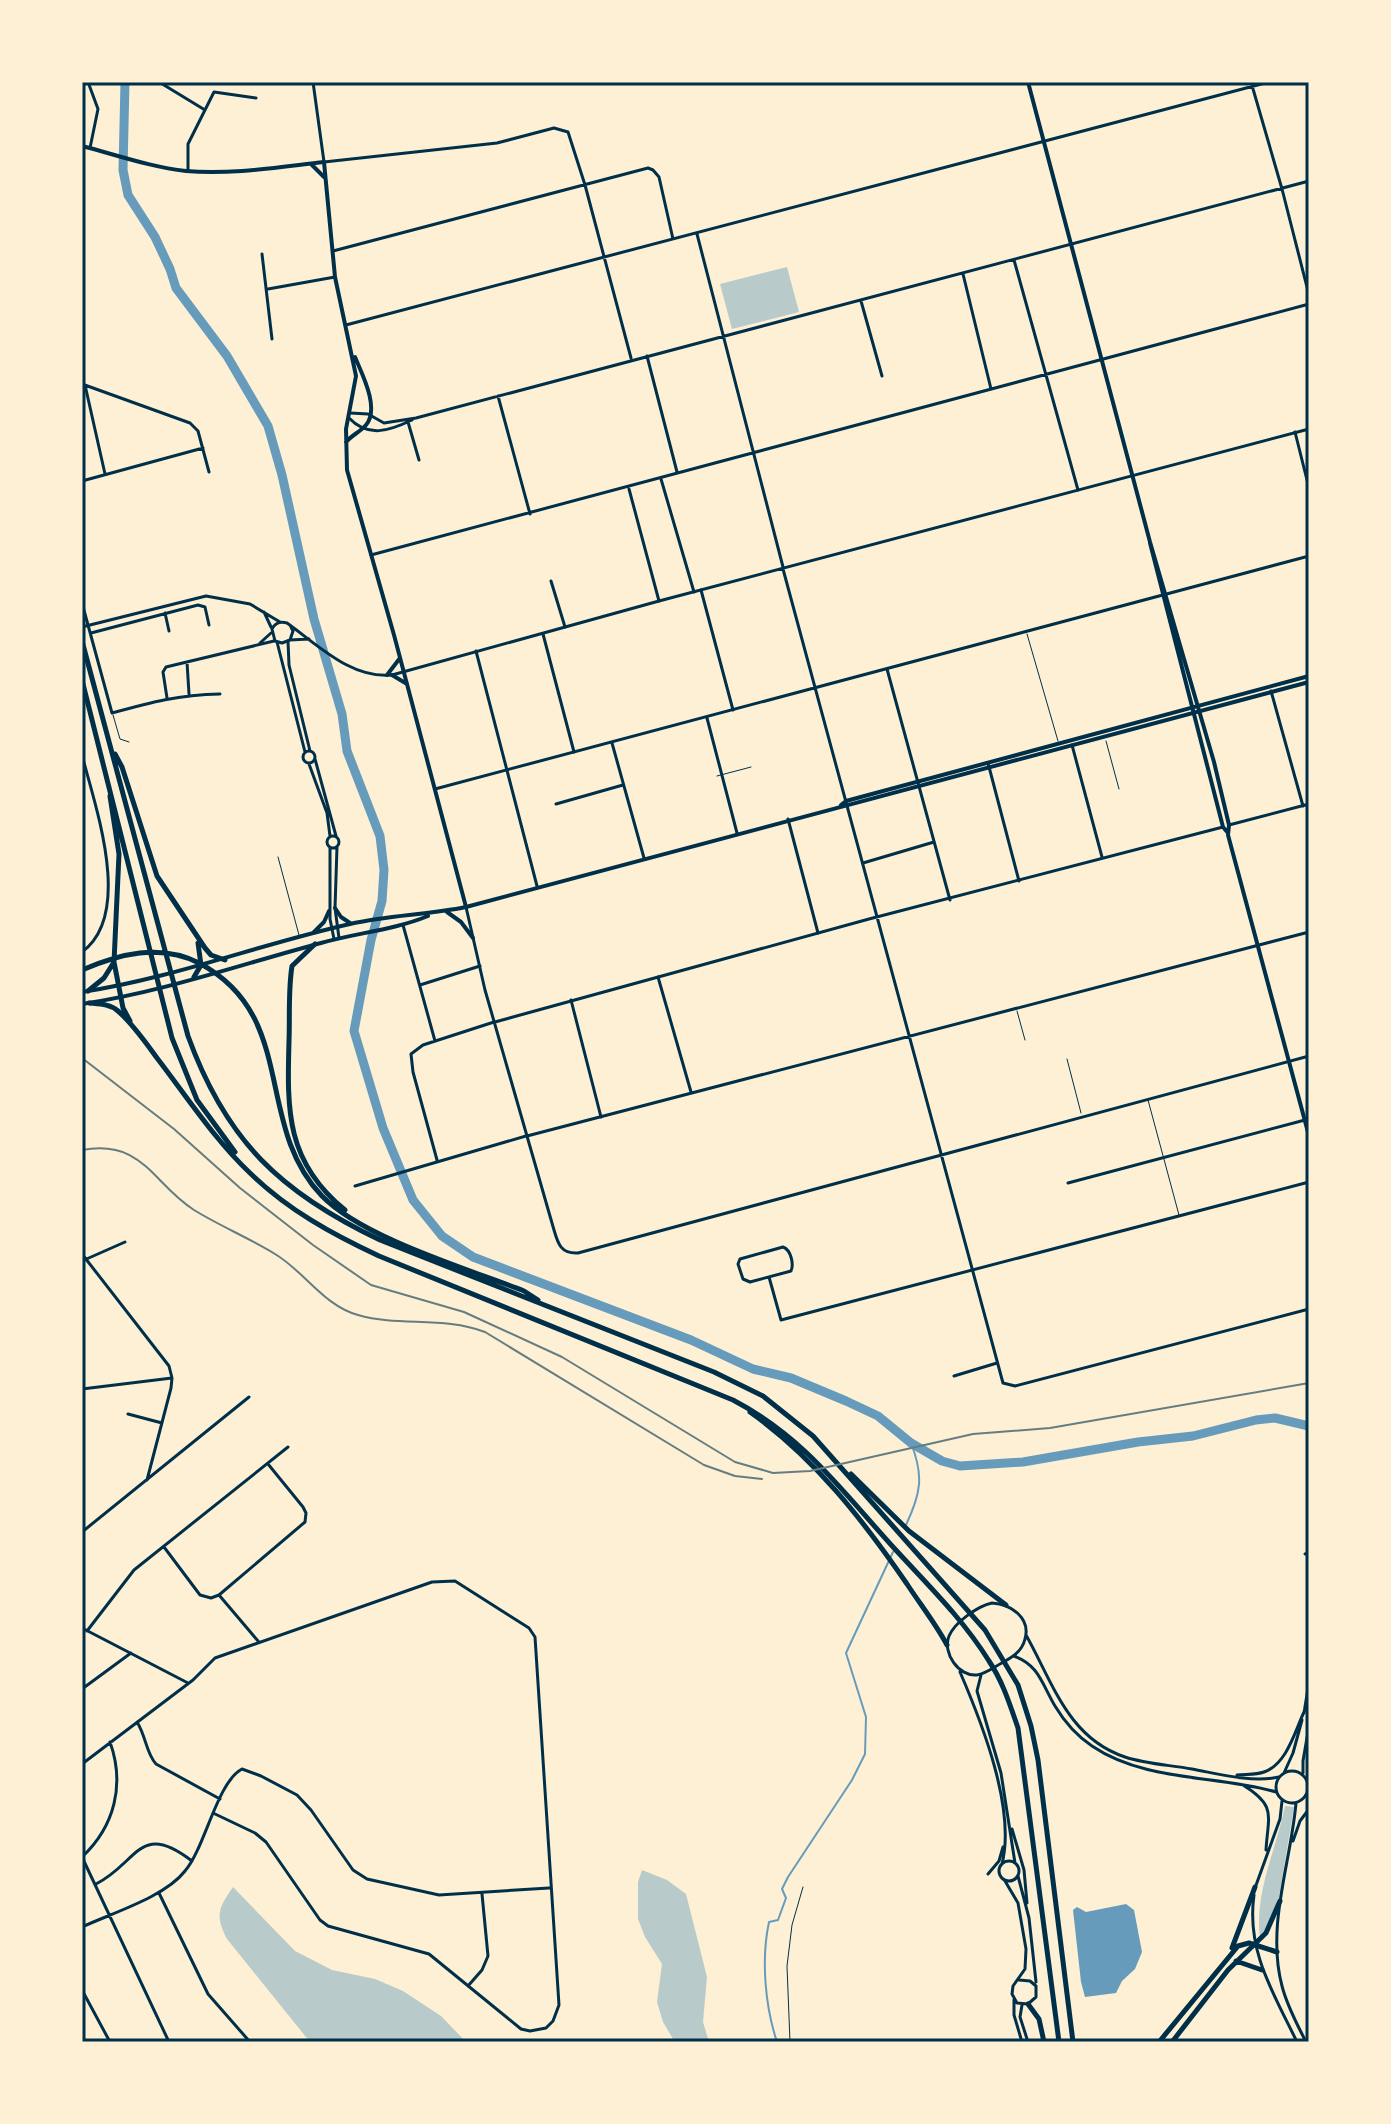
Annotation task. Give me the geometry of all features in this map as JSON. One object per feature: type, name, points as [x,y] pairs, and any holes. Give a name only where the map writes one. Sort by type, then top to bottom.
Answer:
[{"type":"highway","points":[[82,641],[188,1036],[209,1091],[251,1152],[304,1199],[335,1219],[380,1240],[741,1384],[786,1413],[909,1531],[1006,1605]]},
{"type":"highway","points":[[82,680],[172,1038],[184,1071],[197,1100],[216,1128],[251,1171],[280,1199]]},
{"type":"highway","points":[[110,744],[122,767],[157,876],[208,952],[225,960]]},
{"type":"highway","points":[[107,772],[119,854],[114,962],[125,1013],[142,1039]]},
{"type":"highway","points":[[193,931],[199,945],[201,965],[194,977]]},
{"type":"highway","points":[[315,944],[295,961],[291,974],[290,1123],[299,1152],[314,1178],[327,1194],[362,1224]]},
{"type":"highway","points":[[82,970],[138,952],[183,957],[219,975],[243,999],[261,1030],[293,1154],[324,1197],[386,1237],[524,1291],[549,1307]]},
{"type":"highway","points":[[85,992],[101,982],[114,962]]},
{"type":"highway","points":[[86,1004],[103,1004],[118,1011],[249,1173],[280,1199],[332,1233],[379,1256],[733,1400],[775,1424],[796,1442],[950,1608],[990,1661],[1004,1687],[1018,1728],[1059,2042]]},
{"type":"highway","points":[[733,1400],[795,1446],[890,1559],[947,1645]]},
{"type":"highway","points":[[835,1460],[985,1630],[1018,1685],[1038,1760],[1073,2042]]},
{"type":"highway","points":[[1223,1962],[1238,1938],[1255,1887]]},
{"type":"highway","points":[[1172,2042],[1236,1961],[1272,1925],[1280,1901]]},
{"type":"highway","points":[[1159,2042],[1241,1943],[1277,1952]]},
{"type":"highway","points":[[1236,1961],[1262,1970]]},
{"type":"highway","points":[[1025,2004],[1039,2019],[1044,2042]]},
{"type":"main road","points":[[1028,82],[1194,709],[1217,774],[1226,826],[1309,1136]]},
{"type":"main road","points":[[82,146],[142,163],[188,171],[217,172],[324,162],[335,277],[356,376],[346,442],[347,470],[466,907]]},
{"type":"main road","points":[[310,164],[327,183]]},
{"type":"main road","points":[[346,442],[371,415],[370,402],[352,351]]},
{"type":"main road","points":[[400,658],[389,675],[407,684]]},
{"type":"main road","points":[[1194,709],[1309,679]]},
{"type":"main road","points":[[86,1004],[217,973],[336,938],[403,925],[537,886],[1309,679]]},
{"type":"main road","points":[[311,934],[332,910],[351,924]]},
{"type":"main road","points":[[446,911],[461,922],[473,938]]},
{"type":"main road","points":[[85,992],[225,960],[351,924],[434,914]]},
{"type":"street","points":[[88,82],[98,109],[90,148]]},
{"type":"street","points":[[159,82],[205,110]]},
{"type":"street","points":[[313,82],[324,162],[487,144],[559,127],[569,135],[632,360]]},
{"type":"street","points":[[346,325],[1044,142],[1251,84],[1269,82]]},
{"type":"street","points":[[1251,84],[1309,295]]},
{"type":"street","points":[[188,171],[188,144],[214,92],[256,98]]},
{"type":"street","points":[[333,251],[643,168],[653,170],[659,177],[673,239]]},
{"type":"street","points":[[349,415],[361,429],[375,432],[416,418],[1309,181]]},
{"type":"street","points":[[697,234],[845,804],[1003,1383],[1015,1386],[1309,1309]]},
{"type":"street","points":[[262,254],[272,339]]},
{"type":"street","points":[[1014,260],[1078,490]]},
{"type":"street","points":[[963,274],[991,389]]},
{"type":"street","points":[[267,289],[335,277]]},
{"type":"street","points":[[861,301],[882,376]]},
{"type":"street","points":[[371,555],[1309,304]]},
{"type":"street","points":[[647,356],[678,474]]},
{"type":"street","points":[[84,385],[190,423],[198,431],[209,472]]},
{"type":"street","points":[[84,385],[105,474]]},
{"type":"street","points":[[498,396],[530,514]]},
{"type":"street","points":[[349,415],[371,415],[384,423],[408,421]]},
{"type":"street","points":[[408,421],[419,460]]},
{"type":"street","points":[[82,627],[206,596],[240,600],[290,625],[330,654],[364,673],[389,675],[1309,429]]},
{"type":"street","points":[[1295,432],[1309,488]]},
{"type":"street","points":[[82,481],[203,448]]},
{"type":"street","points":[[661,479],[694,592]]},
{"type":"street","points":[[628,487],[659,601]]},
{"type":"street","points":[[434,790],[1309,556]]},
{"type":"street","points":[[551,581],[565,628]]},
{"type":"street","points":[[701,590],[733,710]]},
{"type":"street","points":[[82,603],[112,713],[189,694],[220,694]]},
{"type":"street","points":[[90,633],[201,605],[205,607],[209,625]]},
{"type":"street","points":[[264,612],[276,641],[308,752]]},
{"type":"street","points":[[165,613],[169,631]]},
{"type":"street","points":[[260,643],[280,622]]},
{"type":"street","points":[[290,625],[293,631],[287,657],[308,752],[303,759],[309,764],[327,813],[336,938]]},
{"type":"street","points":[[543,634],[574,752]]},
{"type":"street","points":[[167,698],[163,670],[260,643],[310,640]]},
{"type":"street","points":[[476,651],[537,886]]},
{"type":"street","points":[[187,661],[189,694]]},
{"type":"street","points":[[887,669],[950,900]]},
{"type":"street","points":[[1271,691],[1303,806]]},
{"type":"street","points":[[707,718],[737,833]]},
{"type":"street","points":[[612,743],[644,858]]},
{"type":"street","points":[[1071,743],[1103,859]]},
{"type":"street","points":[[308,752],[315,755],[339,841],[332,910]]},
{"type":"street","points":[[82,755],[106,848],[107,886],[106,908],[99,934],[82,952]]},
{"type":"street","points":[[309,764],[315,759]]},
{"type":"street","points":[[989,765],[1019,881]]},
{"type":"street","points":[[556,804],[623,785]]},
{"type":"street","points":[[437,1160],[413,1072],[411,1054],[415,1049],[571,1000],[1309,804]]},
{"type":"street","points":[[788,819],[818,933]]},
{"type":"street","points":[[330,836],[336,836]]},
{"type":"street","points":[[863,863],[934,842]]},
{"type":"street","points":[[330,847],[337,847]]},
{"type":"street","points":[[466,907],[526,1136],[558,1244],[564,1251],[578,1253],[1309,1056]]},
{"type":"street","points":[[403,925],[435,1041]]},
{"type":"street","points":[[355,1186],[437,1160],[691,1092],[1309,932]]},
{"type":"street","points":[[420,985],[480,966]]},
{"type":"street","points":[[658,977],[691,1092]]},
{"type":"street","points":[[571,1000],[601,1117]]},
{"type":"street","points":[[1068,1183],[1305,1120]]},
{"type":"street","points":[[769,1277],[781,1320],[1309,1182]]},
{"type":"street","points":[[84,1260],[125,1242]]},
{"type":"street","points":[[786,1247],[792,1263],[791,1270],[769,1277],[746,1281],[739,1260],[786,1247]]},
{"type":"street","points":[[82,1254],[161,1353],[172,1378],[147,1480]]},
{"type":"street","points":[[954,1376],[997,1363]]},
{"type":"street","points":[[82,1389],[172,1378]]},
{"type":"street","points":[[82,1532],[249,1397]]},
{"type":"street","points":[[128,1414],[162,1423]]},
{"type":"street","points":[[188,1683],[84,1630],[125,1579],[288,1447]]},
{"type":"street","points":[[163,1546],[200,1595],[211,1598],[219,1595],[301,1528],[306,1518],[303,1507],[268,1464]]},
{"type":"street","points":[[82,1764],[188,1683],[215,1658],[443,1580],[455,1581],[529,1628],[534,1633],[537,1646],[559,2005],[553,2021],[543,2029],[521,2029],[429,1954],[324,1923],[261,1837],[213,1813]]},
{"type":"street","points":[[219,1595],[258,1641]]},
{"type":"street","points":[[1025,2042],[1014,2015],[1012,1990],[1026,1964],[1022,1917],[1018,1903],[999,1875],[1005,1837],[1003,1812],[989,1745],[947,1645],[955,1627],[976,1610],[992,1603],[1006,1605],[1023,1620],[1026,1635],[1063,1708],[1079,1728],[1099,1744],[1137,1760],[1262,1780],[1292,1771],[1303,1775],[1308,1781],[1308,1794],[1296,1803],[1282,1801]]},
{"type":"street","points":[[959,1669],[981,1675],[1012,1658],[1022,1647],[1026,1635]]},
{"type":"street","points":[[82,1689],[131,1653]]},
{"type":"street","points":[[1012,1658],[1027,1661],[1037,1669],[1066,1722],[1098,1750],[1135,1766],[1276,1792],[1282,1801],[1280,1819],[1255,1887],[1252,1924],[1262,1970],[1297,2042]]},
{"type":"street","points":[[981,1675],[977,1691],[994,1743],[1024,1870],[1036,1986],[1036,1997],[1025,2004],[1020,2017],[1025,2042]]},
{"type":"street","points":[[1284,1773],[1293,1753],[1309,1682]]},
{"type":"street","points":[[1233,1775],[1263,1773],[1273,1767],[1285,1753],[1304,1712]]},
{"type":"street","points":[[137,1722],[147,1738],[150,1756],[156,1764],[220,1799]]},
{"type":"street","points":[[1303,1775],[1309,1726]]},
{"type":"street","points":[[110,1742],[117,1770],[117,1798],[104,1828],[82,1857],[169,2042]]},
{"type":"street","points":[[82,1927],[174,1883],[192,1861],[234,1774],[242,1769],[297,1795],[353,1870],[362,1876],[427,1894],[482,1894],[550,1888]]},
{"type":"street","points":[[1276,1792],[1279,1777]]},
{"type":"street","points":[[1240,1783],[1261,1797],[1269,1810],[1266,1853]]},
{"type":"street","points":[[1296,1803],[1280,1901],[1277,1952],[1281,1984],[1306,2042]]},
{"type":"street","points":[[1290,1849],[1300,1821],[1309,1809]]},
{"type":"street","points":[[1010,1821],[1015,1863],[1028,1912]]},
{"type":"street","points":[[988,1874],[999,1861],[1005,1837]]},
{"type":"street","points":[[95,1885],[118,1872],[136,1849],[148,1845],[168,1845],[192,1861]]},
{"type":"street","points":[[1002,1864],[1007,1861],[1015,1863]]},
{"type":"street","points":[[1005,1881],[1013,1881],[1018,1876]]},
{"type":"street","points":[[158,1892],[208,1994],[250,2042]]},
{"type":"street","points":[[468,1986],[482,1970],[488,1956],[482,1894]]},
{"type":"street","points":[[1019,1980],[1027,1979],[1036,1986]]},
{"type":"street","points":[[82,1990],[110,2042]]},
{"type":"street","points":[[1014,1999],[1025,2004]]},
{"type":"lane","points":[[1027,632],[1060,746]]},
{"type":"lane","points":[[112,713],[120,739],[129,742]]},
{"type":"lane","points":[[1104,734],[1119,789]]},
{"type":"lane","points":[[720,775],[751,767]]},
{"type":"lane","points":[[278,857],[300,937]]},
{"type":"lane","points":[[1016,1008],[1025,1040]]},
{"type":"lane","points":[[1067,1059],[1082,1116]]},
{"type":"lane","points":[[1148,1098],[1179,1215]]},
{"type":"lane","points":[[790,2042],[787,1966],[792,1925],[803,1887]]},
{"type":"shaded area","points":[[787,267],[799,312],[732,329],[720,284]]},
{"type":"shaded area","points":[[1285,1806],[1294,1807],[1276,1915],[1260,1939],[1263,1888]]},
{"type":"shaded area","points":[[642,1870],[667,1880],[686,1894],[707,1977],[703,2022],[709,2042],[670,2042],[673,2039],[663,2022],[657,2002],[662,1964],[638,1919],[638,1882]]},
{"type":"shaded area","points":[[233,1887],[295,1951],[332,1970],[375,1979],[403,1991],[441,2016],[466,2042],[310,2042],[227,1939],[220,1912]]},
{"type":"water","points":[[1126,1904],[1134,1910],[1142,1952],[1135,1969],[1122,1981],[1116,1993],[1085,1997],[1073,1910],[1077,1907],[1086,1912]]},
{"type":"waterway","points":[[125,82],[123,170],[128,195],[155,237],[176,288],[227,356],[268,426],[282,475],[314,619],[342,714],[347,751],[380,836],[384,870],[382,901],[371,940],[354,1031],[383,1128],[413,1200],[442,1236],[473,1257],[691,1340],[753,1369],[791,1378],[846,1401],[878,1416],[911,1443],[942,1461],[960,1466],[1023,1462],[1193,1436],[1256,1420],[1275,1418],[1309,1426]]},
{"type":"waterway","points":[[906,1525],[919,1484],[918,1465],[911,1443]]},
{"type":"waterway","points":[[777,2042],[766,1982],[765,1951],[769,1922],[778,1920],[786,1898],[782,1889],[788,1877],[852,1780],[865,1754],[866,1717],[846,1653],[893,1552]]},
{"type":"railway","points":[[82,1058],[174,1129],[240,1188],[371,1285],[464,1312],[562,1357],[735,1462],[773,1473],[810,1471],[973,1434],[1050,1428],[1309,1383]]},
{"type":"railway","points":[[82,1150],[103,1148],[133,1157],[194,1210],[275,1254],[324,1296],[346,1310],[374,1319],[454,1324],[485,1332],[704,1465],[735,1476],[762,1479]]}]
